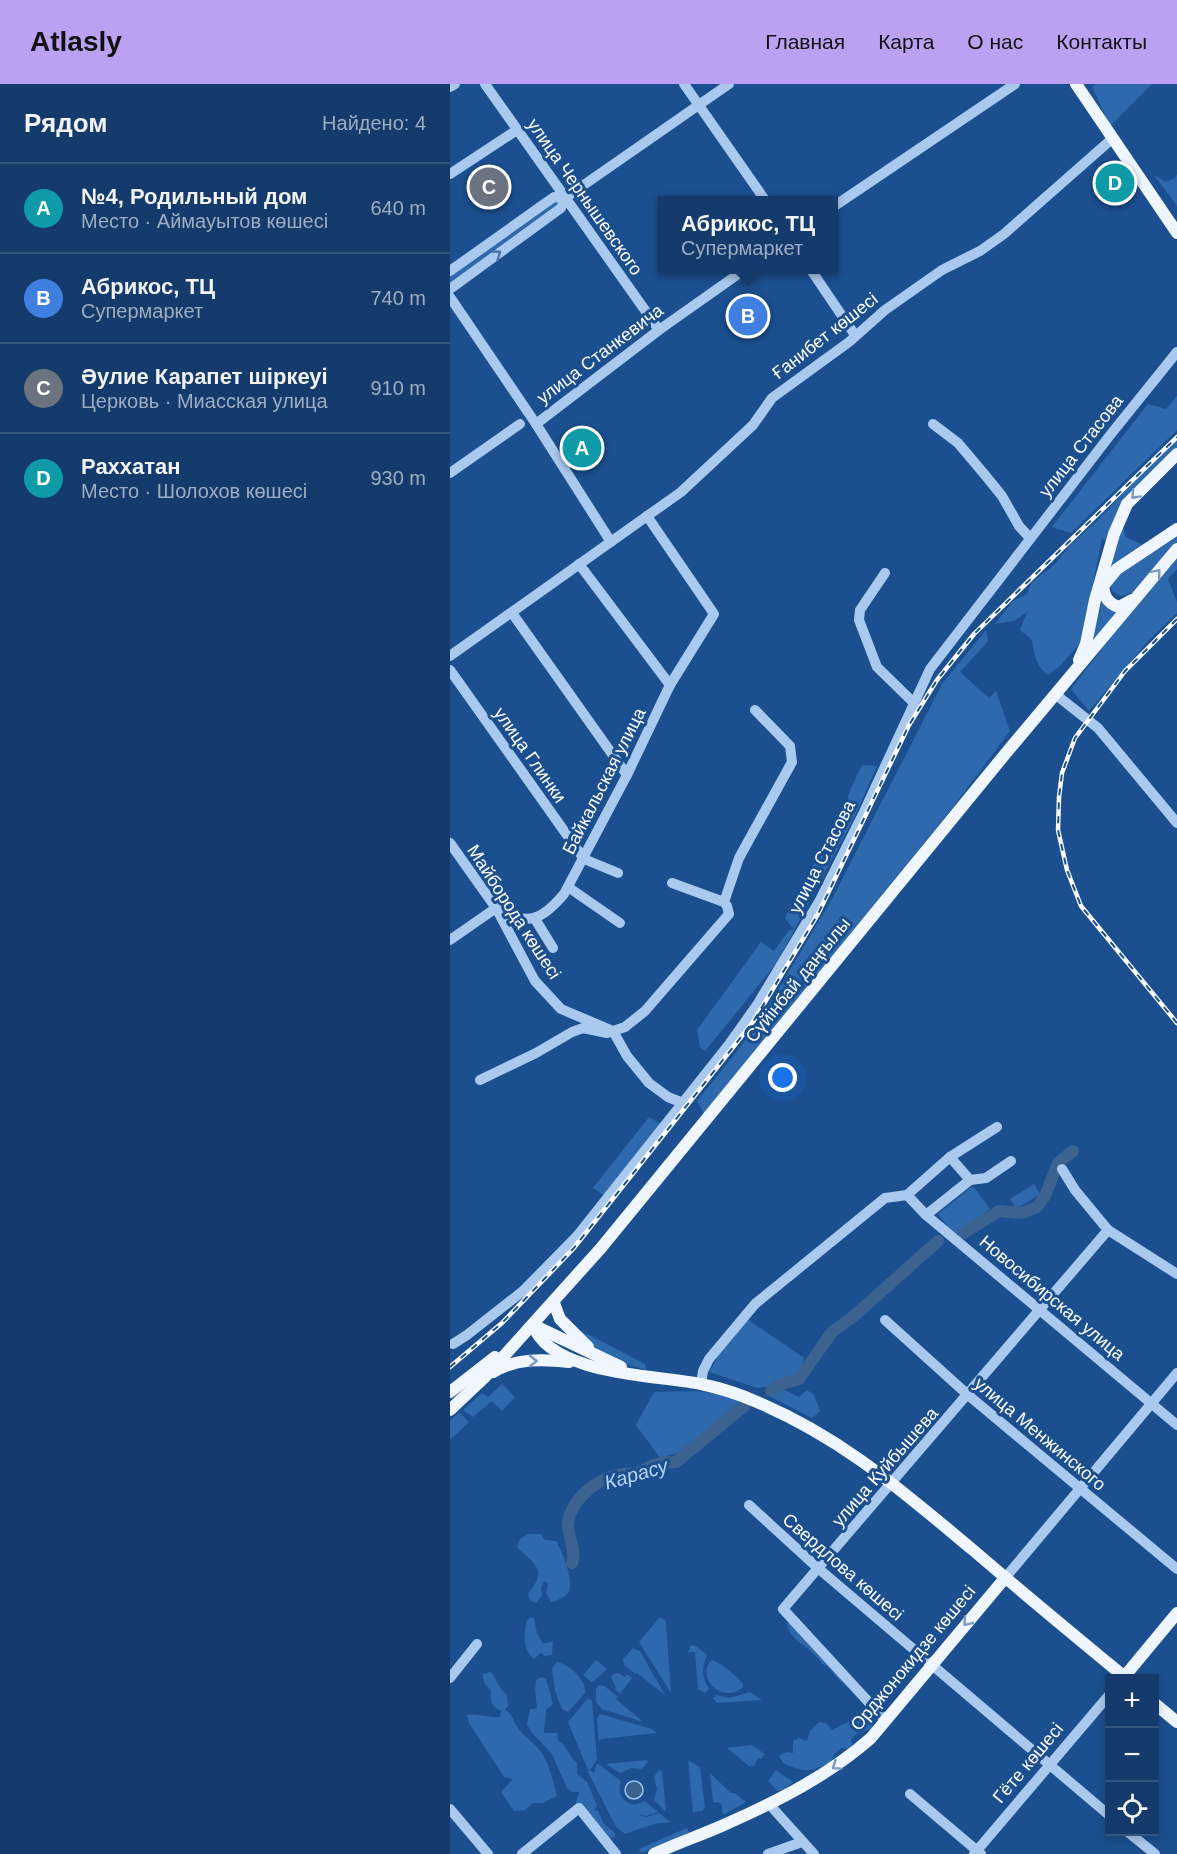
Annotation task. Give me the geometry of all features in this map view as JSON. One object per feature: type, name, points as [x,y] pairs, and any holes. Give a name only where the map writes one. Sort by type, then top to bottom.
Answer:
[{"type":"main road","points":[[1076,84],[1177,233]]},
{"type":"main road","name":"Сүйінбай даңғылы","points":[[1067,679],[1086,644],[1103,571],[1114,534],[1127,504],[1177,454]]},
{"type":"main road","points":[[1095,600],[1117,569],[1177,529]]},
{"type":"main road","name":"Сүйінбай даңғылы","points":[[533,1325],[632,1211],[1067,679],[1177,549]]},
{"type":"main road","points":[[1103,571],[1106,599],[1115,606],[1125,605],[1138,596]]},
{"type":"main road","points":[[554,1303],[560,1319],[581,1341],[608,1362]]},
{"type":"main road","points":[[533,1325],[608,1362],[638,1374]]},
{"type":"main road","points":[[533,1325],[536,1335],[544,1344],[561,1355],[585,1365]]},
{"type":"main road","points":[[450,1410],[485,1377],[533,1325]]},
{"type":"main road","points":[[450,1392],[533,1325]]},
{"type":"main road","points":[[485,1377],[509,1364],[525,1361],[560,1361],[701,1384],[739,1394],[800,1422],[841,1445],[893,1483],[1119,1674]]},
{"type":"main road","name":"Орджонокидзе көшесі","points":[[654,1854],[769,1804],[833,1769],[871,1738],[1005,1578]]},
{"type":"main road","points":[[1127,1674],[1177,1613]]},
{"type":"main road","points":[[1159,1706],[1177,1722]]},
{"type":"street","points":[[450,87],[455,84]]},
{"type":"street","name":"улица Чернышевского","points":[[485,84],[659,330]]},
{"type":"street","points":[[684,84],[762,196]]},
{"type":"street","points":[[450,289],[561,208],[565,198],[729,84]]},
{"type":"street","points":[[838,204],[1015,84]]},
{"type":"street","points":[[450,174],[517,130]]},
{"type":"street","name":"Ғанибет көшесі","points":[[450,656],[681,492],[753,425],[772,398],[849,342],[885,310],[942,270],[980,251],[1004,234],[1113,138]]},
{"type":"street","points":[[450,271],[554,197],[565,198]]},
{"type":"street","name":"улица Станкевича","points":[[536,424],[659,330],[738,274]]},
{"type":"street","points":[[814,274],[855,335]]},
{"type":"street","points":[[450,297],[536,424],[611,542]]},
{"type":"street","name":"улица Стасова","points":[[453,1344],[508,1304],[577,1236],[683,1103],[757,1005],[795,944],[863,814],[930,669],[1177,352]]},
{"type":"street","points":[[450,473],[520,424]]},
{"type":"street","points":[[933,424],[958,443],[1002,496],[1019,526],[1030,538]]},
{"type":"street","name":"Байкальская улица","points":[[535,919],[553,908],[568,887],[627,775],[670,685],[714,614],[646,516]]},
{"type":"street","points":[[579,564],[670,685]]},
{"type":"street","points":[[885,573],[860,610],[859,621],[876,667],[914,703]]},
{"type":"street","points":[[512,614],[627,775]]},
{"type":"street","name":"улица Глинки","points":[[450,670],[584,859]]},
{"type":"street","points":[[1055,694],[1098,728],[1177,823]]},
{"type":"street","points":[[724,902],[739,858],[792,762],[790,746],[755,710]]},
{"type":"street","name":"Майборода көшесі","points":[[450,843],[496,908],[535,981],[561,1009],[613,1031]]},
{"type":"street","points":[[584,859],[618,873]]},
{"type":"street","points":[[480,1080],[536,1053],[572,1032],[583,1028],[607,1033],[625,1027],[645,1011],[729,914],[724,902],[672,883]]},
{"type":"street","points":[[568,887],[620,923]]},
{"type":"street","points":[[450,940],[496,908],[508,915],[535,919],[553,948]]},
{"type":"street","points":[[613,1031],[627,1056],[649,1083],[669,1097],[683,1103]]},
{"type":"street","points":[[701,1384],[703,1371],[709,1359],[755,1304],[885,1198],[908,1195],[950,1157],[997,1127]]},
{"type":"street","points":[[950,1157],[970,1180]]},
{"type":"street","points":[[926,1215],[970,1180],[986,1178],[1011,1161]]},
{"type":"street","points":[[1062,1169],[1075,1190],[1108,1230],[1177,1274]]},
{"type":"street","name":"Новосибирская улица","points":[[908,1195],[926,1215],[1177,1425]]},
{"type":"street","name":"улица Куйбышева","points":[[886,1721],[783,1609],[1108,1230]]},
{"type":"street","name":"улица Менжинского","points":[[885,1320],[968,1395],[1177,1569]]},
{"type":"street","points":[[1005,1578],[1177,1373]]},
{"type":"street","name":"Свердлова көшесі","points":[[749,1505],[819,1569],[1105,1812]]},
{"type":"street","points":[[450,1678],[477,1644]]},
{"type":"street","name":"Гёте көшесі","points":[[977,1853],[1105,1700]]},
{"type":"street","points":[[910,1794],[977,1853]]},
{"type":"street","points":[[769,1804],[814,1854]]},
{"type":"street","points":[[522,1854],[579,1808],[616,1854]]},
{"type":"street","points":[[450,1809],[488,1854]]},
{"type":"street","points":[[1133,1836],[1155,1854]]},
{"type":"street","points":[[768,1854],[802,1842]]},
{"type":"shaded area","points":[[1096,84],[1152,84],[1110,126],[1092,87]]},
{"type":"shaded area","points":[[1177,174],[1177,206],[1154,175],[1166,182],[1175,178]]},
{"type":"shaded area","points":[[554,201],[561,202],[450,285],[450,275]]},
{"type":"shaded area","points":[[1177,396],[1177,430],[1071,533],[1052,527],[1148,404],[1166,409]]},
{"type":"shaded area","points":[[1177,435],[1177,449],[1117,513],[1105,540],[1102,539],[1081,642],[1060,666],[1048,675],[1038,664],[1032,640],[1020,630],[1027,612],[1014,621],[995,624],[1013,601],[1027,594],[1032,582],[1054,565],[1071,544],[1098,520]]},
{"type":"shaded area","points":[[1122,524],[1126,537],[1147,547],[1105,574]]},
{"type":"shaded area","points":[[1177,534],[1177,542],[1134,592],[1121,596],[1112,591],[1110,582],[1118,571]]},
{"type":"shaded area","points":[[1177,557],[1177,569],[1168,579],[1177,602],[1177,613],[1149,640],[1089,711],[1071,689],[1148,589]]},
{"type":"shaded area","points":[[1102,602],[1115,612],[1123,609],[1089,650]]},
{"type":"shaded area","points":[[986,630],[988,641],[960,672],[989,698],[996,691],[1010,731],[953,807],[704,1114],[697,1101],[738,1050],[773,999],[833,897],[942,684]]},
{"type":"shaded area","points":[[862,765],[877,766],[856,814],[776,964],[705,1051],[700,1047],[697,1030],[761,942],[774,951],[789,930],[794,930],[785,918],[847,800]]},
{"type":"shaded area","points":[[649,1117],[661,1124],[605,1196],[593,1188]]},
{"type":"shaded area","points":[[1034,1184],[1040,1194],[1016,1209],[1010,1199]]},
{"type":"shaded area","points":[[973,1186],[990,1209],[955,1236],[938,1214]]},
{"type":"shaded area","points":[[747,1319],[804,1358],[799,1376],[770,1387],[757,1388],[709,1372],[724,1346]]},
{"type":"shaded area","points":[[568,1324],[645,1364],[646,1370],[610,1359],[591,1347]]},
{"type":"shaded area","points":[[502,1384],[515,1397],[502,1411],[492,1401],[473,1417],[463,1410],[482,1393],[488,1397]]},
{"type":"shaded area","points":[[783,1389],[799,1397],[807,1390],[814,1395],[820,1411],[812,1418],[771,1397]]},
{"type":"shaded area","points":[[695,1391],[720,1394],[741,1402],[678,1453],[660,1458],[636,1425],[654,1392]]},
{"type":"shaded area","points":[[459,1412],[469,1422],[450,1440],[450,1421]]},
{"type":"shaded area","points":[[528,1534],[541,1534],[545,1540],[556,1541],[559,1545],[570,1582],[568,1593],[560,1599],[551,1602],[546,1593],[548,1583],[544,1581],[541,1588],[542,1596],[536,1603],[530,1600],[528,1594],[537,1579],[537,1568],[517,1547],[520,1539]]},
{"type":"shaded area","points":[[660,1617],[666,1623],[671,1693],[639,1642]]},
{"type":"shaded area","points":[[534,1618],[537,1633],[543,1644],[553,1641],[552,1655],[545,1656],[541,1653],[534,1659],[527,1651],[525,1631],[527,1620]]},
{"type":"shaded area","points":[[787,1623],[791,1623],[845,1684],[792,1635]]},
{"type":"shaded area","points":[[691,1645],[696,1646],[707,1655],[703,1672],[709,1689],[705,1693],[698,1689],[695,1652],[688,1652]]},
{"type":"shaded area","points":[[633,1648],[640,1651],[665,1695],[624,1665],[623,1659]]},
{"type":"shaded area","points":[[596,1660],[607,1669],[591,1682],[583,1675]]},
{"type":"shaded area","points":[[712,1660],[732,1673],[743,1683],[743,1687],[735,1692],[727,1693],[713,1687],[706,1674],[707,1667]]},
{"type":"shaded area","points":[[557,1662],[567,1666],[576,1674],[585,1688],[585,1693],[568,1712],[562,1709],[555,1691],[552,1668]]},
{"type":"shaded area","points":[[491,1672],[507,1695],[508,1706],[505,1710],[520,1731],[544,1757],[557,1796],[542,1803],[533,1803],[525,1810],[514,1811],[501,1792],[513,1779],[504,1777],[469,1723],[467,1715],[500,1717],[501,1711],[493,1705],[491,1690],[484,1683],[483,1674]]},
{"type":"shaded area","points":[[618,1673],[625,1677],[627,1674],[632,1678],[620,1694],[615,1689],[611,1678],[613,1674]]},
{"type":"shaded area","points":[[542,1677],[546,1679],[553,1704],[546,1710],[544,1733],[557,1733],[558,1740],[577,1763],[577,1774],[587,1782],[597,1806],[594,1810],[598,1811],[604,1824],[615,1833],[615,1837],[608,1839],[575,1806],[579,1792],[572,1792],[567,1788],[552,1754],[532,1733],[527,1724],[530,1709],[537,1708],[536,1680]]},
{"type":"shaded area","points":[[599,1685],[617,1696],[616,1699],[643,1722],[602,1709],[596,1702],[596,1689]]},
{"type":"shaded area","points":[[750,1692],[762,1700],[717,1703],[713,1699],[716,1695],[729,1698]]},
{"type":"shaded area","points":[[588,1698],[592,1701],[597,1760],[590,1770],[594,1773],[597,1763],[621,1781],[620,1793],[626,1802],[634,1805],[645,1801],[658,1812],[647,1816],[636,1814],[646,1817],[659,1813],[670,1822],[654,1824],[625,1834],[617,1828],[588,1772],[568,1722]]},
{"type":"shaded area","points":[[863,1710],[872,1717],[874,1722],[871,1729],[858,1733],[851,1739],[852,1746],[847,1749],[841,1748],[832,1761],[813,1770],[798,1769],[783,1763],[779,1756],[786,1752],[793,1753],[793,1741],[799,1738],[807,1741],[810,1731],[819,1722],[826,1723],[832,1730],[850,1721]]},
{"type":"shaded area","points":[[600,1714],[652,1729],[657,1733],[601,1739],[599,1742],[597,1718]]},
{"type":"shaded area","points":[[751,1745],[765,1754],[761,1759],[758,1758],[754,1766],[749,1766],[727,1748]]},
{"type":"shaded area","points":[[647,1760],[648,1762],[642,1769],[631,1768],[620,1773],[606,1764]]},
{"type":"shaded area","points":[[688,1760],[700,1767],[705,1807],[702,1811],[693,1812]]},
{"type":"shaded area","points":[[659,1770],[662,1771],[666,1812],[654,1800],[657,1789],[654,1777]]},
{"type":"shaded area","points":[[776,1770],[793,1782],[783,1790],[778,1791],[768,1781]]},
{"type":"shaded area","points":[[710,1773],[731,1793],[735,1793],[746,1802],[723,1815],[721,1803],[713,1802]]},
{"type":"shaded area","points":[[630,1781],[638,1781],[643,1786],[641,1797],[630,1799],[625,1794],[625,1786]]},
{"type":"shaded area","points":[[687,1828],[689,1833],[641,1853],[639,1849]]},
{"type":"waterway","points":[[964,1233],[999,1211],[1022,1213],[1037,1207],[1045,1196],[1058,1163],[1073,1151]]},
{"type":"waterway","name":"Карасу","points":[[771,1391],[779,1385],[799,1379],[832,1332],[854,1316],[938,1241]]},
{"type":"waterway","name":"Карасу","points":[[572,1563],[573,1553],[568,1523],[575,1505],[588,1490],[614,1476],[639,1472],[659,1463],[676,1462],[744,1406]]},
{"type":"railway","points":[[450,1367],[502,1323],[573,1249],[753,1022],[818,914],[909,725],[937,680],[974,634],[1177,437]]},
{"type":"railway","points":[[1177,619],[1125,671],[1075,738],[1062,773],[1058,830],[1067,870],[1081,906],[1177,1023]]},
{"type":"place","name":"Раххатан","points":[[1115,183]]},
{"type":"place","name":"Әулие Карапет шіркеуі","points":[[489,187]]},
{"type":"place","name":"Абрикос, ТЦ","points":[[748,316]]},
{"type":"place","name":"№4, Родильный дом","points":[[582,448]]}]
